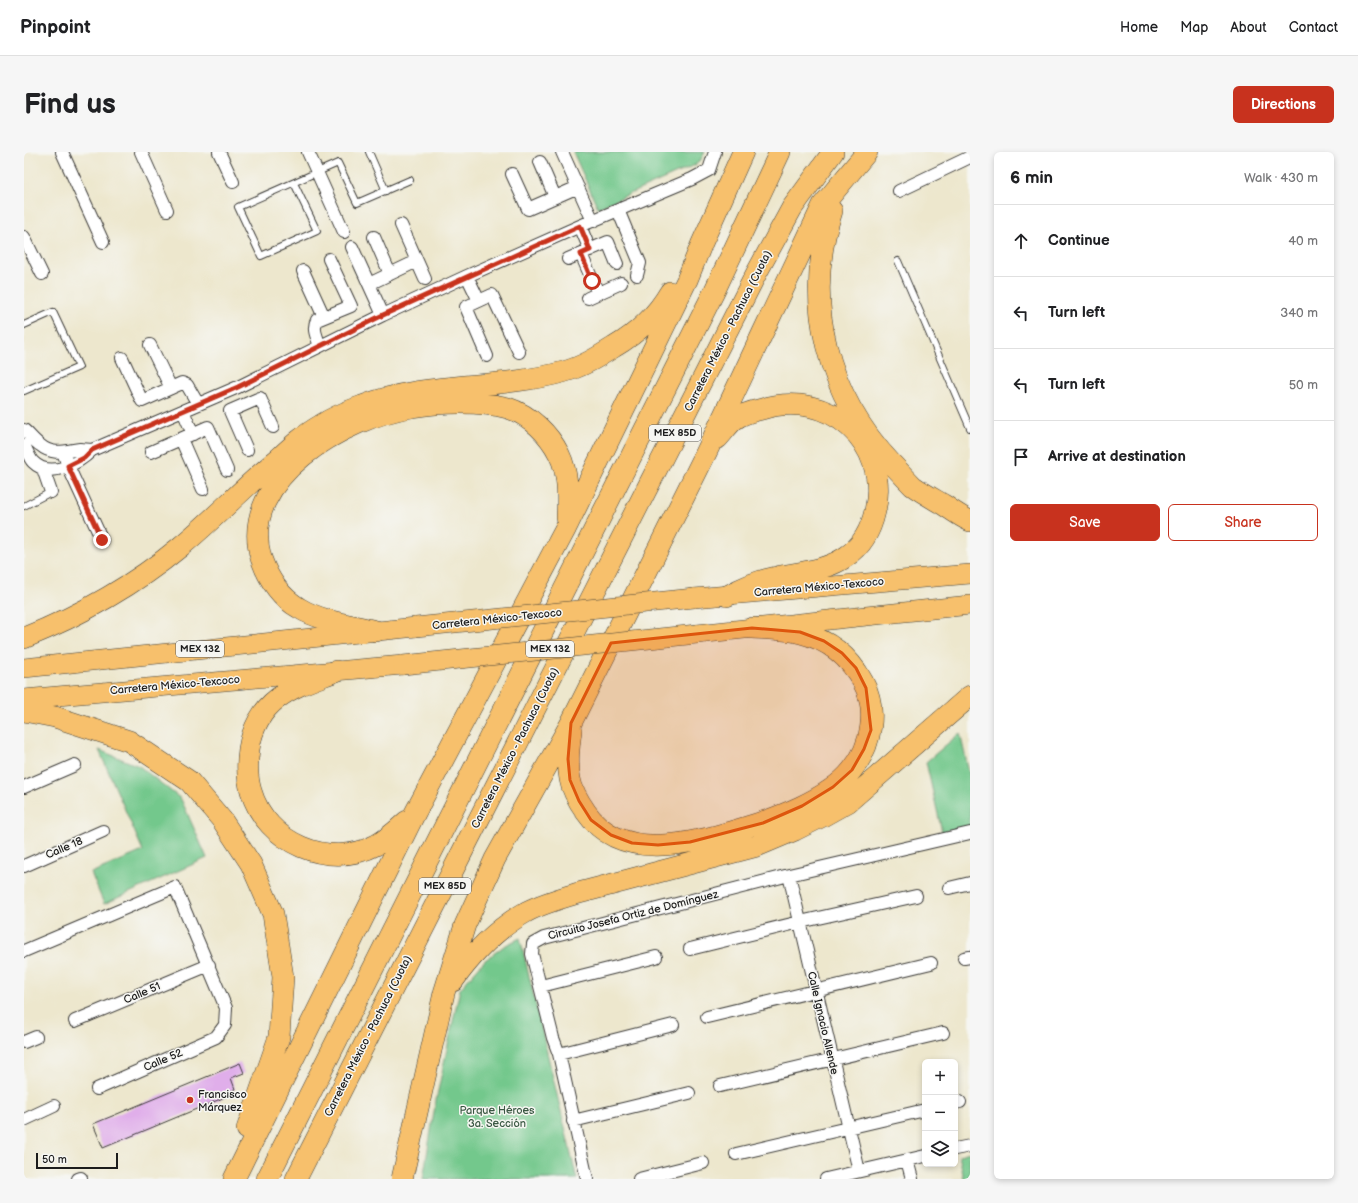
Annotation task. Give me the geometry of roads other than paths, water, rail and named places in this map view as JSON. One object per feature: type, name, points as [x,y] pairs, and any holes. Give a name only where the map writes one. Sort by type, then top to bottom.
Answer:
[{"type":"highway","points":[[234,1179],[415,813],[566,528],[687,280],[743,152]]},
{"type":"highway","name":"MEX 85D","points":[[267,1179],[714,292],[780,152]]},
{"type":"highway","name":"Carretera México - Pachuca (Cuota)","points":[[296,1179],[756,274],[792,208],[833,152]]},
{"type":"highway","points":[[402,1179],[444,993],[465,925],[495,859],[572,723],[707,451],[823,205],[867,152]]},
{"type":"highway","points":[[840,185],[824,232],[819,272],[821,324],[834,372],[854,413],[877,447],[914,486],[970,521]]},
{"type":"highway","points":[[24,638],[87,610],[148,572],[181,546],[252,481],[302,438],[322,424],[340,415],[374,401],[405,393],[505,383],[565,372],[600,356],[623,342],[643,326],[661,308],[702,243]]},
{"type":"highway","points":[[376,631],[318,616],[300,608],[284,597],[272,582],[264,566],[260,552],[258,536],[260,520],[265,503],[272,489],[296,461],[349,427],[380,415],[412,407],[444,404],[482,404],[508,409],[527,417],[541,428],[560,455],[565,469],[568,488],[566,528]]},
{"type":"highway","points":[[707,451],[735,420],[753,412],[773,405],[794,404],[813,407],[830,412],[846,423],[858,434],[868,448],[875,465],[878,485],[877,503],[873,520],[858,547],[846,557],[832,564],[808,571],[760,581],[727,596]]},
{"type":"highway","name":"Carretera México-Texcoco","points":[[24,668],[694,598],[970,574]]},
{"type":"highway","name":"Carretera México-Texcoco","points":[[24,699],[336,671],[970,605]]},
{"type":"highway","points":[[572,723],[568,759],[570,780],[579,801],[592,820],[611,835],[632,843],[658,845],[690,842],[763,822],[802,806],[833,787],[852,770],[864,749],[871,730],[871,707],[866,688],[856,668],[842,653],[824,641],[800,632],[752,628]]},
{"type":"highway","points":[[336,671],[290,689],[277,698],[259,720],[253,731],[248,763],[248,781],[256,803],[264,817],[276,831],[294,844],[312,852],[328,854],[345,854],[361,851],[376,845],[389,837],[415,813]]},
{"type":"highway","points":[[444,993],[468,960],[486,941],[526,912],[548,902],[575,894],[757,846],[795,830],[848,802],[970,696]]},
{"type":"highway","points":[[24,711],[55,717],[129,741],[189,781],[222,820],[251,864],[270,907],[273,914],[283,976],[279,1037],[229,1179]]},
{"type":"street","points":[[62,152],[103,242]]},
{"type":"street","points":[[140,152],[167,210]]},
{"type":"street","points":[[219,152],[233,182]]},
{"type":"street","points":[[308,152],[344,232]]},
{"type":"street","points":[[562,152],[593,221]]},
{"type":"street","points":[[24,445],[32,461],[43,469],[54,470],[68,466],[84,458],[92,450],[238,387],[383,315],[580,226],[692,179],[709,170],[715,152]]},
{"type":"street","points":[[898,191],[970,157]]},
{"type":"street","points":[[540,162],[555,197]]},
{"type":"street","points":[[512,174],[528,209],[578,187]]},
{"type":"street","points":[[618,210],[640,263],[637,275]]},
{"type":"street","points":[[401,225],[425,279]]},
{"type":"street","points":[[580,226],[593,296],[621,283]]},
{"type":"street","points":[[24,237],[42,274]]},
{"type":"street","points":[[374,237],[390,274]]},
{"type":"street","points":[[568,259],[608,242],[617,264]]},
{"type":"street","points":[[352,247],[383,315]]},
{"type":"street","points":[[320,346],[314,329],[314,325],[317,320],[351,306],[329,259]]},
{"type":"street","points":[[369,284],[417,261]]},
{"type":"street","points":[[303,271],[324,316]]},
{"type":"street","points":[[468,276],[478,301]]},
{"type":"street","points":[[487,356],[466,307],[492,295],[518,352]]},
{"type":"street","points":[[150,345],[171,388]]},
{"type":"street","points":[[122,358],[142,401],[182,383],[187,385],[198,404]]},
{"type":"street","points":[[238,387],[244,404]]},
{"type":"street","points":[[247,450],[230,411],[260,398],[273,427]]},
{"type":"street","points":[[183,411],[193,434]]},
{"type":"street","points":[[151,452],[208,427],[227,470]]},
{"type":"street","points":[[24,430],[32,436],[40,446],[52,452],[81,449],[92,450]]},
{"type":"street","points":[[181,439],[203,489]]},
{"type":"street","points":[[63,452],[102,540]]},
{"type":"street","points":[[43,469],[51,492]]},
{"type":"street","points":[[24,787],[75,765]]},
{"type":"street","name":"Calle 18","points":[[24,866],[103,831]]},
{"type":"street","name":"Circuito Josefa Ortiz de Domínguez","points":[[587,1179],[559,1054],[553,1038],[532,954],[533,944],[544,938],[789,875],[970,833]]},
{"type":"street","name":"Calle Ignacio Allende","points":[[789,875],[859,1171]]},
{"type":"street","points":[[948,888],[970,883]]},
{"type":"street","points":[[24,951],[175,887],[209,965]]},
{"type":"street","points":[[690,949],[916,896]]},
{"type":"street","points":[[541,986],[656,956]]},
{"type":"street","points":[[707,1017],[816,992],[931,963]]},
{"type":"street","name":"Calle 51","points":[[75,1021],[209,965]]},
{"type":"street","name":"Calle 52","points":[[97,1089],[216,1037],[225,1025],[226,1008],[209,965]]},
{"type":"street","points":[[559,1054],[673,1025]]},
{"type":"street","points":[[720,1086],[943,1033]]},
{"type":"street","points":[[24,1042],[36,1037]]},
{"type":"street","points":[[573,1121],[689,1093]]},
{"type":"street","points":[[24,1120],[54,1106]]},
{"type":"street","points":[[736,1154],[922,1111]]},
{"type":"street","points":[[958,1148],[970,1146]]},
{"type":"street","points":[[826,1179],[842,1177],[859,1171],[922,1157]]},
{"type":"street","points":[[907,1160],[912,1179]]},
{"type":"street","points":[[639,1179],[703,1163]]},
{"type":"lane","points":[[369,152],[386,191]]},
{"type":"lane","points":[[294,183],[317,231],[261,256],[238,207],[338,163],[357,203],[410,180]]},
{"type":"lane","points":[[898,261],[970,428]]},
{"type":"lane","points":[[24,325],[53,312],[79,367],[24,391]]},
{"type":"lane","points":[[24,506],[51,492]]},
{"type":"place","name":"Francisco Márquez","points":[[190,1100]]},
{"type":"park label","name":"Parque Héroes 3a. Sección","points":[[497,1116]]}]
